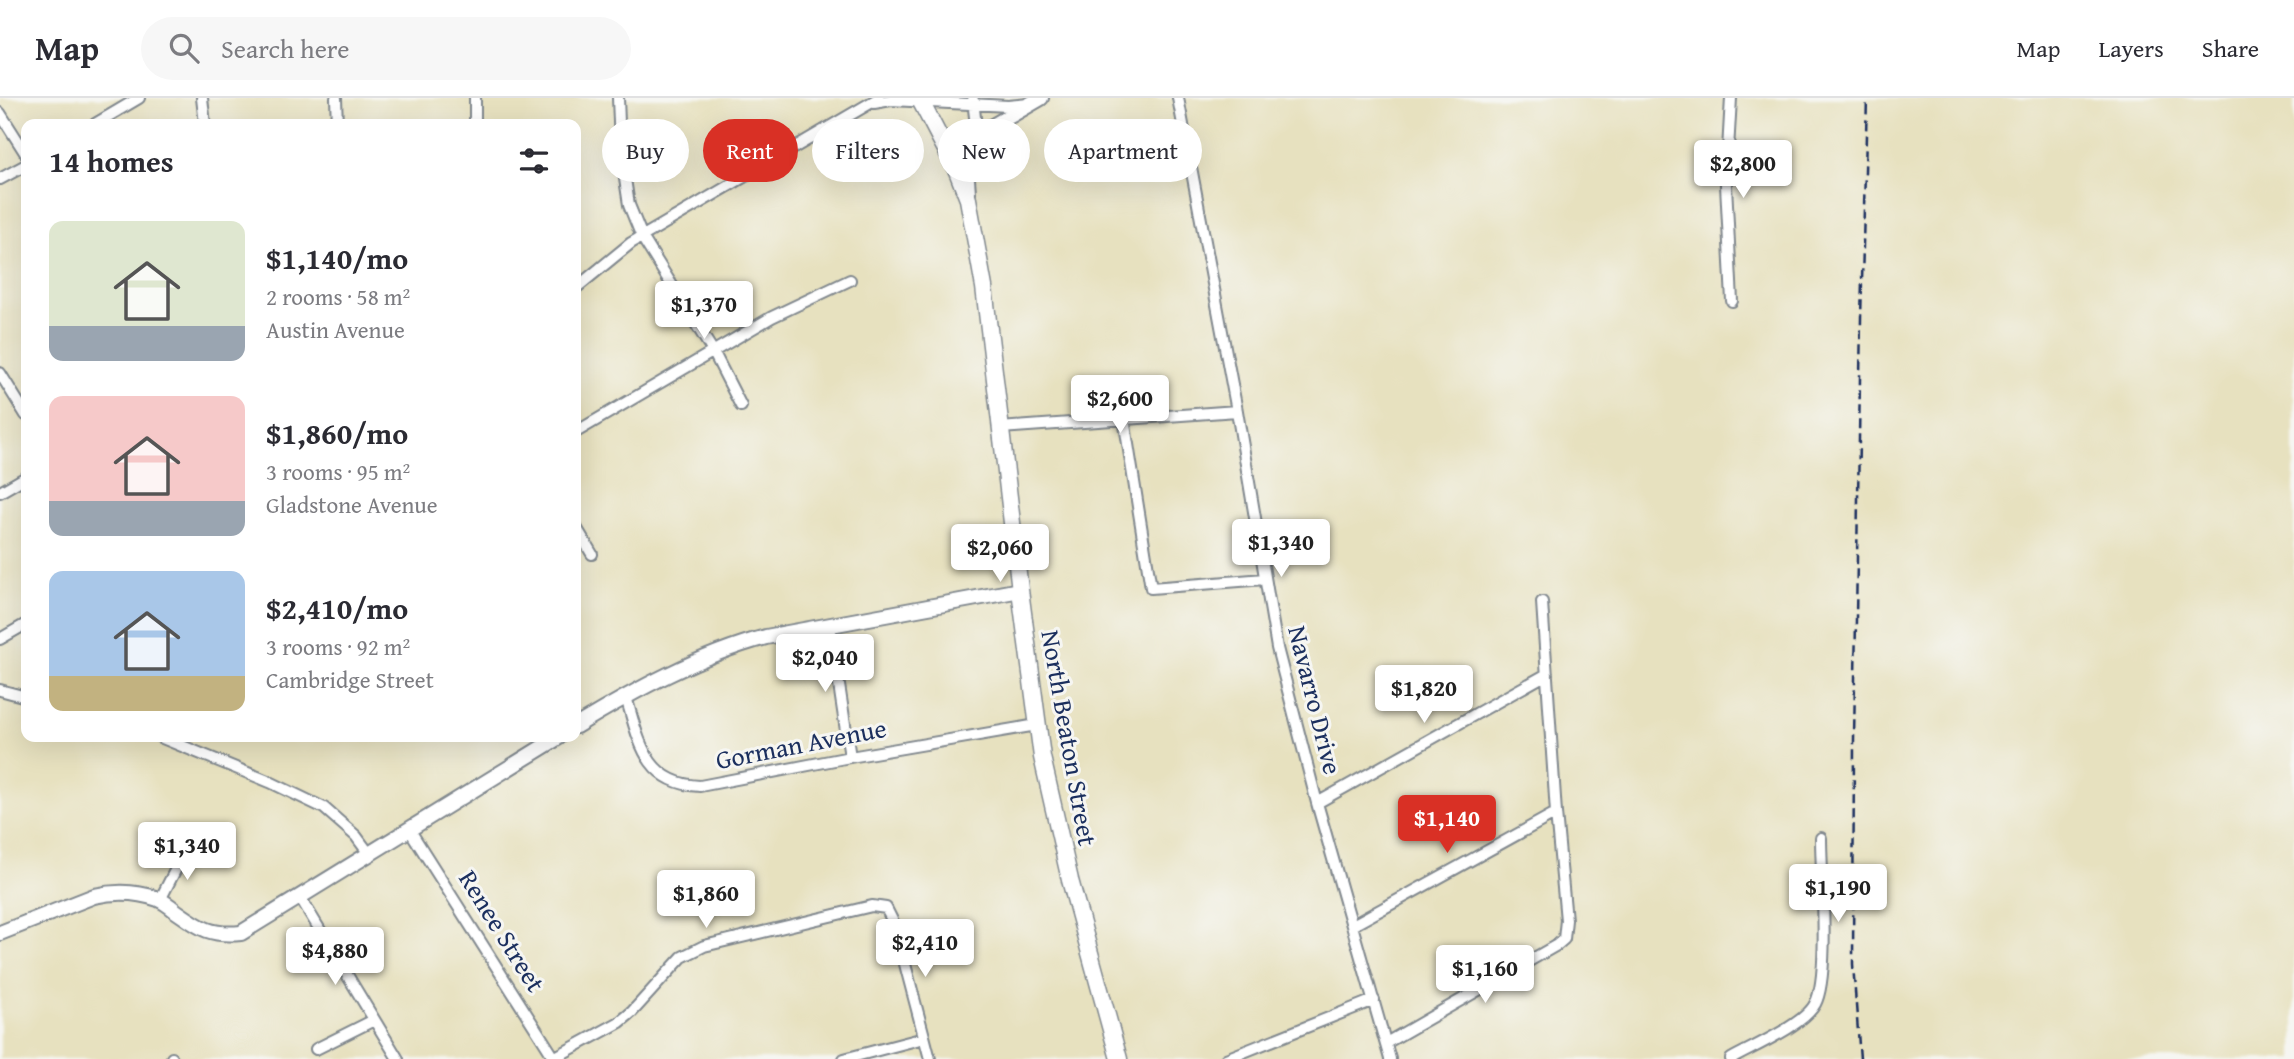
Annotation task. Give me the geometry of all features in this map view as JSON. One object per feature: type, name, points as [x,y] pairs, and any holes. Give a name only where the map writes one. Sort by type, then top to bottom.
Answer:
[{"type":"main road","name":"North Beaton Street","points":[[920,99],[957,171],[968,199],[984,287],[1037,725],[1049,793],[1070,880],[1119,1059]]},
{"type":"street","points":[[103,119],[139,98]]},
{"type":"street","points":[[202,98],[204,119]]},
{"type":"street","points":[[336,98],[337,119]]},
{"type":"street","points":[[475,98],[475,119]]},
{"type":"street","points":[[618,98],[629,205],[642,237],[714,353],[741,406]]},
{"type":"street","name":"Navarro Drive","points":[[1178,98],[1237,411],[1277,648],[1317,803],[1390,1059]]},
{"type":"street","points":[[1731,98],[1726,185],[1732,301]]},
{"type":"street","points":[[581,284],[642,237],[876,101],[973,101],[1008,106],[1036,101]]},
{"type":"street","points":[[973,101],[975,119]]},
{"type":"street","points":[[1005,119],[1036,101]]},
{"type":"street","points":[[0,113],[21,146]]},
{"type":"street","points":[[0,179],[21,168]]},
{"type":"street","points":[[967,182],[968,199]]},
{"type":"street","points":[[581,429],[772,317],[850,280]]},
{"type":"street","points":[[0,373],[21,407]]},
{"type":"street","points":[[1000,428],[1237,411]]},
{"type":"street","points":[[1124,419],[1150,588],[1265,579]]},
{"type":"street","points":[[0,492],[21,480]]},
{"type":"street","points":[[581,535],[592,554]]},
{"type":"street","points":[[581,723],[626,697],[718,652],[766,636],[1020,590]]},
{"type":"street","points":[[1386,1043],[1557,946],[1564,939],[1566,920],[1542,602]]},
{"type":"street","points":[[830,626],[850,757]]},
{"type":"street","points":[[0,639],[21,627]]},
{"type":"street","points":[[1317,803],[1547,674]]},
{"type":"street","points":[[0,690],[21,696]]},
{"type":"street","name":"Gorman Avenue","points":[[626,697],[642,751],[658,770],[682,786],[700,786],[1037,725]]},
{"type":"street","points":[[172,742],[270,782],[324,808],[356,836],[370,855]]},
{"type":"street","points":[[0,933],[94,896],[124,892],[160,900],[211,933],[241,933],[548,742]]},
{"type":"street","points":[[1353,925],[1556,813]]},
{"type":"street","name":"Renee Street","points":[[409,829],[554,1058]]},
{"type":"street","points":[[1731,1059],[1797,1023],[1815,1004],[1823,973],[1821,838]]},
{"type":"street","points":[[160,900],[185,851]]},
{"type":"street","points":[[300,897],[398,1059]]},
{"type":"street","points":[[554,1058],[620,1022],[682,957],[704,946],[879,905],[887,911],[895,926],[930,1059]]},
{"type":"street","points":[[1226,1059],[1374,1000]]},
{"type":"street","points":[[316,1049],[374,1020]]},
{"type":"street","points":[[844,1059],[924,1038]]},
{"type":"railway","points":[[1860,1059],[1853,964],[1854,739],[1867,98]]}]
